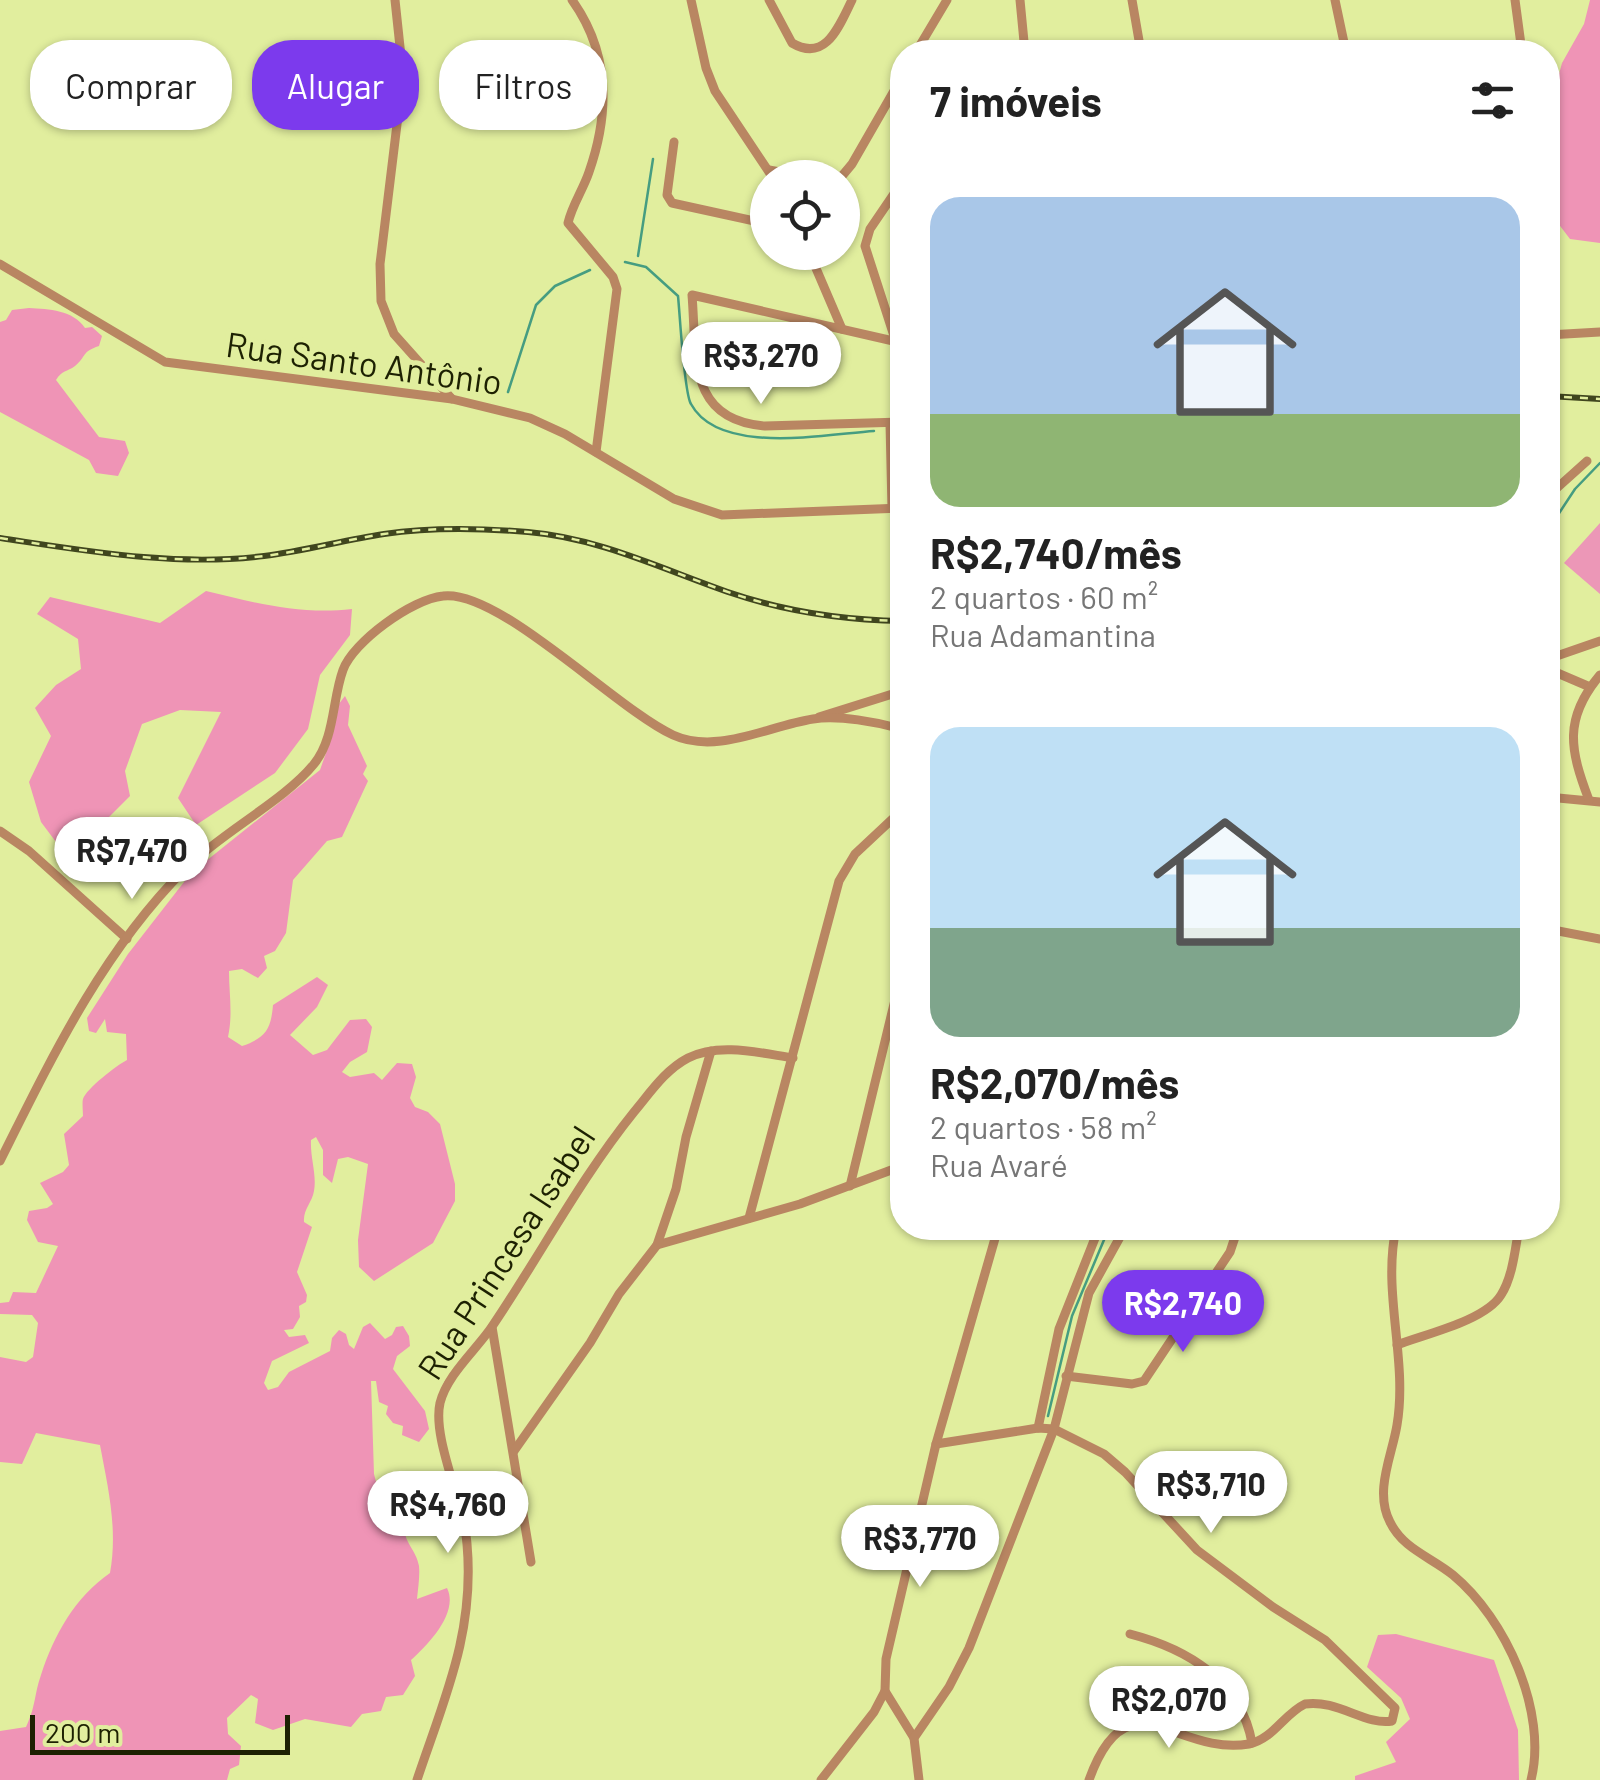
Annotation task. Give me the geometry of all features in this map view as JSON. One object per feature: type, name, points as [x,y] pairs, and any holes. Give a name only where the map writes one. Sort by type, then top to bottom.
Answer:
[{"type":"street","points":[[395,0],[404,76],[380,264],[382,301],[394,334],[452,399]]},
{"type":"street","points":[[572,0],[589,23],[599,51],[603,99],[591,167],[568,223],[613,277],[617,289],[596,452]]},
{"type":"street","points":[[691,0],[715,91],[762,160]]},
{"type":"street","points":[[769,0],[792,43],[814,49],[831,39],[852,0]]},
{"type":"street","points":[[923,40],[947,0]]},
{"type":"street","points":[[1020,0],[1024,40]]},
{"type":"street","points":[[1132,0],[1139,40]]},
{"type":"street","points":[[1335,0],[1343,40]]},
{"type":"street","points":[[1516,0],[1521,40]]},
{"type":"street","points":[[854,160],[890,97]]},
{"type":"street","points":[[674,142],[667,195],[672,203],[750,220]]},
{"type":"street","points":[[890,200],[870,230],[865,246],[890,317]]},
{"type":"street","name":"Rua Santo Antônio","points":[[0,264],[165,362],[452,399],[530,418],[565,434],[674,499],[722,516],[890,508]]},
{"type":"street","points":[[817,270],[842,330]]},
{"type":"street","points":[[890,340],[692,295],[699,374],[704,392],[724,416],[748,425],[765,426],[890,423]]},
{"type":"street","points":[[1560,334],[1600,332]]},
{"type":"street","points":[[1560,488],[1587,461]]},
{"type":"street","points":[[0,1161],[93,982],[184,870],[317,760],[328,736],[343,669],[358,647],[393,618],[437,596],[468,599],[502,614],[610,693],[685,739],[729,740],[890,695]]},
{"type":"street","points":[[1560,655],[1600,640]]},
{"type":"street","points":[[1560,674],[1590,688]]},
{"type":"street","points":[[1594,801],[1575,764],[1573,730],[1576,715],[1600,675]]},
{"type":"street","points":[[816,718],[890,727]]},
{"type":"street","points":[[1560,798],[1594,801]]},
{"type":"street","points":[[749,1218],[842,873],[854,854],[890,821]]},
{"type":"street","points":[[0,832],[29,850],[127,939]]},
{"type":"street","points":[[1560,932],[1600,940]]},
{"type":"street","points":[[850,1186],[890,1021]]},
{"type":"street","points":[[514,1451],[590,1343],[619,1294],[657,1245],[676,1189],[711,1050],[793,1058]]},
{"type":"street","name":"Rua Princesa Isabel","points":[[416,1780],[450,1688],[468,1587],[467,1540],[439,1428],[440,1405],[452,1378],[492,1326],[622,1126],[676,1066],[711,1050]]},
{"type":"street","points":[[657,1245],[890,1171]]},
{"type":"street","points":[[820,1780],[874,1712],[885,1691],[891,1630],[936,1444],[993,1240]]},
{"type":"street","points":[[1038,1428],[1059,1329],[1094,1240]]},
{"type":"street","points":[[914,1738],[964,1660],[1054,1429],[1091,1288],[1118,1240]]},
{"type":"street","points":[[1066,1376],[1132,1384],[1144,1381],[1230,1252],[1234,1240]]},
{"type":"street","points":[[1394,1240],[1391,1266],[1398,1420],[1384,1488],[1385,1511],[1399,1537],[1465,1588],[1493,1624],[1524,1677],[1534,1738],[1531,1780]]},
{"type":"street","points":[[1397,1344],[1490,1308],[1508,1280],[1516,1240]]},
{"type":"street","points":[[492,1326],[531,1562]]},
{"type":"street","points":[[936,1444],[1038,1428],[1054,1429],[1104,1454],[1197,1550],[1325,1640],[1394,1708],[1392,1720],[1382,1722],[1334,1705],[1305,1704],[1252,1744],[1209,1744],[1162,1726],[1131,1725],[1112,1737],[1089,1780]]},
{"type":"street","points":[[1130,1634],[1190,1657],[1222,1682],[1244,1711],[1252,1744]]},
{"type":"street","points":[[885,1691],[914,1738],[919,1780]]},
{"type":"street","points":[[874,1712],[895,1710]]},
{"type":"shaded area","points":[[1590,0],[1600,0],[1600,243],[1570,239],[1560,226],[1560,70],[1584,24]]},
{"type":"shaded area","points":[[29,308],[67,314],[102,336],[99,346],[56,380],[99,437],[125,441],[129,453],[118,476],[96,473],[89,460],[0,412],[0,322],[12,310]]},
{"type":"shaded area","points":[[1600,523],[1600,594],[1564,563]]},
{"type":"shaded area","points":[[206,591],[296,609],[352,609],[350,635],[320,675],[308,729],[275,773],[196,825],[178,798],[221,712],[180,710],[142,724],[125,771],[130,796],[68,858],[41,822],[29,782],[51,736],[35,708],[56,685],[81,669],[78,639],[37,614],[50,597],[160,623]]},
{"type":"shaded area","points":[[345,696],[350,706],[348,725],[367,766],[363,774],[368,781],[342,837],[327,841],[293,880],[286,933],[275,951],[264,956],[267,968],[258,978],[242,969],[229,971],[228,1037],[242,1046],[256,1040],[271,1021],[273,1005],[317,977],[328,985],[317,1007],[290,1035],[313,1055],[327,1050],[350,1020],[366,1019],[372,1027],[367,1052],[342,1072],[350,1077],[374,1073],[382,1080],[397,1063],[412,1064],[416,1077],[410,1098],[415,1107],[428,1112],[440,1124],[455,1184],[455,1201],[433,1243],[374,1281],[359,1267],[358,1240],[368,1164],[348,1157],[338,1159],[332,1183],[323,1175],[323,1150],[316,1137],[311,1140],[315,1185],[304,1222],[312,1227],[297,1272],[307,1295],[306,1302],[299,1306],[300,1317],[293,1329],[284,1330],[289,1337],[305,1335],[309,1343],[272,1361],[264,1383],[268,1390],[278,1387],[289,1372],[330,1351],[332,1338],[339,1330],[346,1334],[354,1349],[363,1327],[370,1323],[385,1339],[396,1327],[403,1326],[410,1346],[397,1356],[393,1369],[425,1411],[429,1429],[419,1442],[402,1435],[403,1426],[393,1423],[386,1414],[388,1406],[379,1402],[376,1381],[371,1381],[374,1474],[382,1505],[397,1511],[407,1497],[414,1515],[405,1535],[419,1566],[417,1599],[447,1588],[450,1597],[446,1617],[411,1660],[415,1676],[403,1695],[386,1697],[381,1711],[362,1714],[351,1727],[305,1719],[273,1730],[255,1723],[258,1699],[251,1695],[227,1718],[228,1734],[241,1746],[239,1765],[230,1769],[227,1780],[0,1780],[0,1731],[26,1727],[59,1631],[86,1593],[110,1573],[112,1557],[111,1509],[100,1445],[36,1433],[22,1464],[0,1462],[0,1357],[26,1362],[33,1357],[38,1323],[32,1315],[0,1314],[0,1303],[9,1302],[13,1292],[36,1293],[58,1246],[38,1242],[27,1220],[29,1211],[53,1204],[40,1183],[69,1165],[64,1134],[83,1116],[83,1099],[90,1089],[127,1060],[126,1034],[107,1032],[105,1019],[96,1033],[89,1031],[87,1018],[128,954],[191,873],[320,770],[338,705]]},
{"type":"shaded area","points":[[1396,1634],[1494,1660],[1518,1730],[1519,1780],[1355,1780],[1355,1776],[1396,1762],[1386,1742],[1410,1719],[1401,1698],[1367,1667],[1378,1635]]},
{"type":"waterway","points":[[638,256],[653,159]]},
{"type":"waterway","points":[[625,262],[646,267],[678,296],[689,397],[705,420],[725,431],[775,438],[874,431]]},
{"type":"waterway","points":[[508,392],[536,305],[555,286],[590,270]]},
{"type":"waterway","points":[[1560,512],[1600,463]]},
{"type":"waterway","points":[[1048,1416],[1072,1316],[1104,1240]]},
{"type":"railway","points":[[1560,397],[1600,399]]},
{"type":"railway","points":[[0,538],[132,556],[198,560],[264,556],[420,530],[528,532],[606,548],[773,605],[837,617],[890,620]]}]
